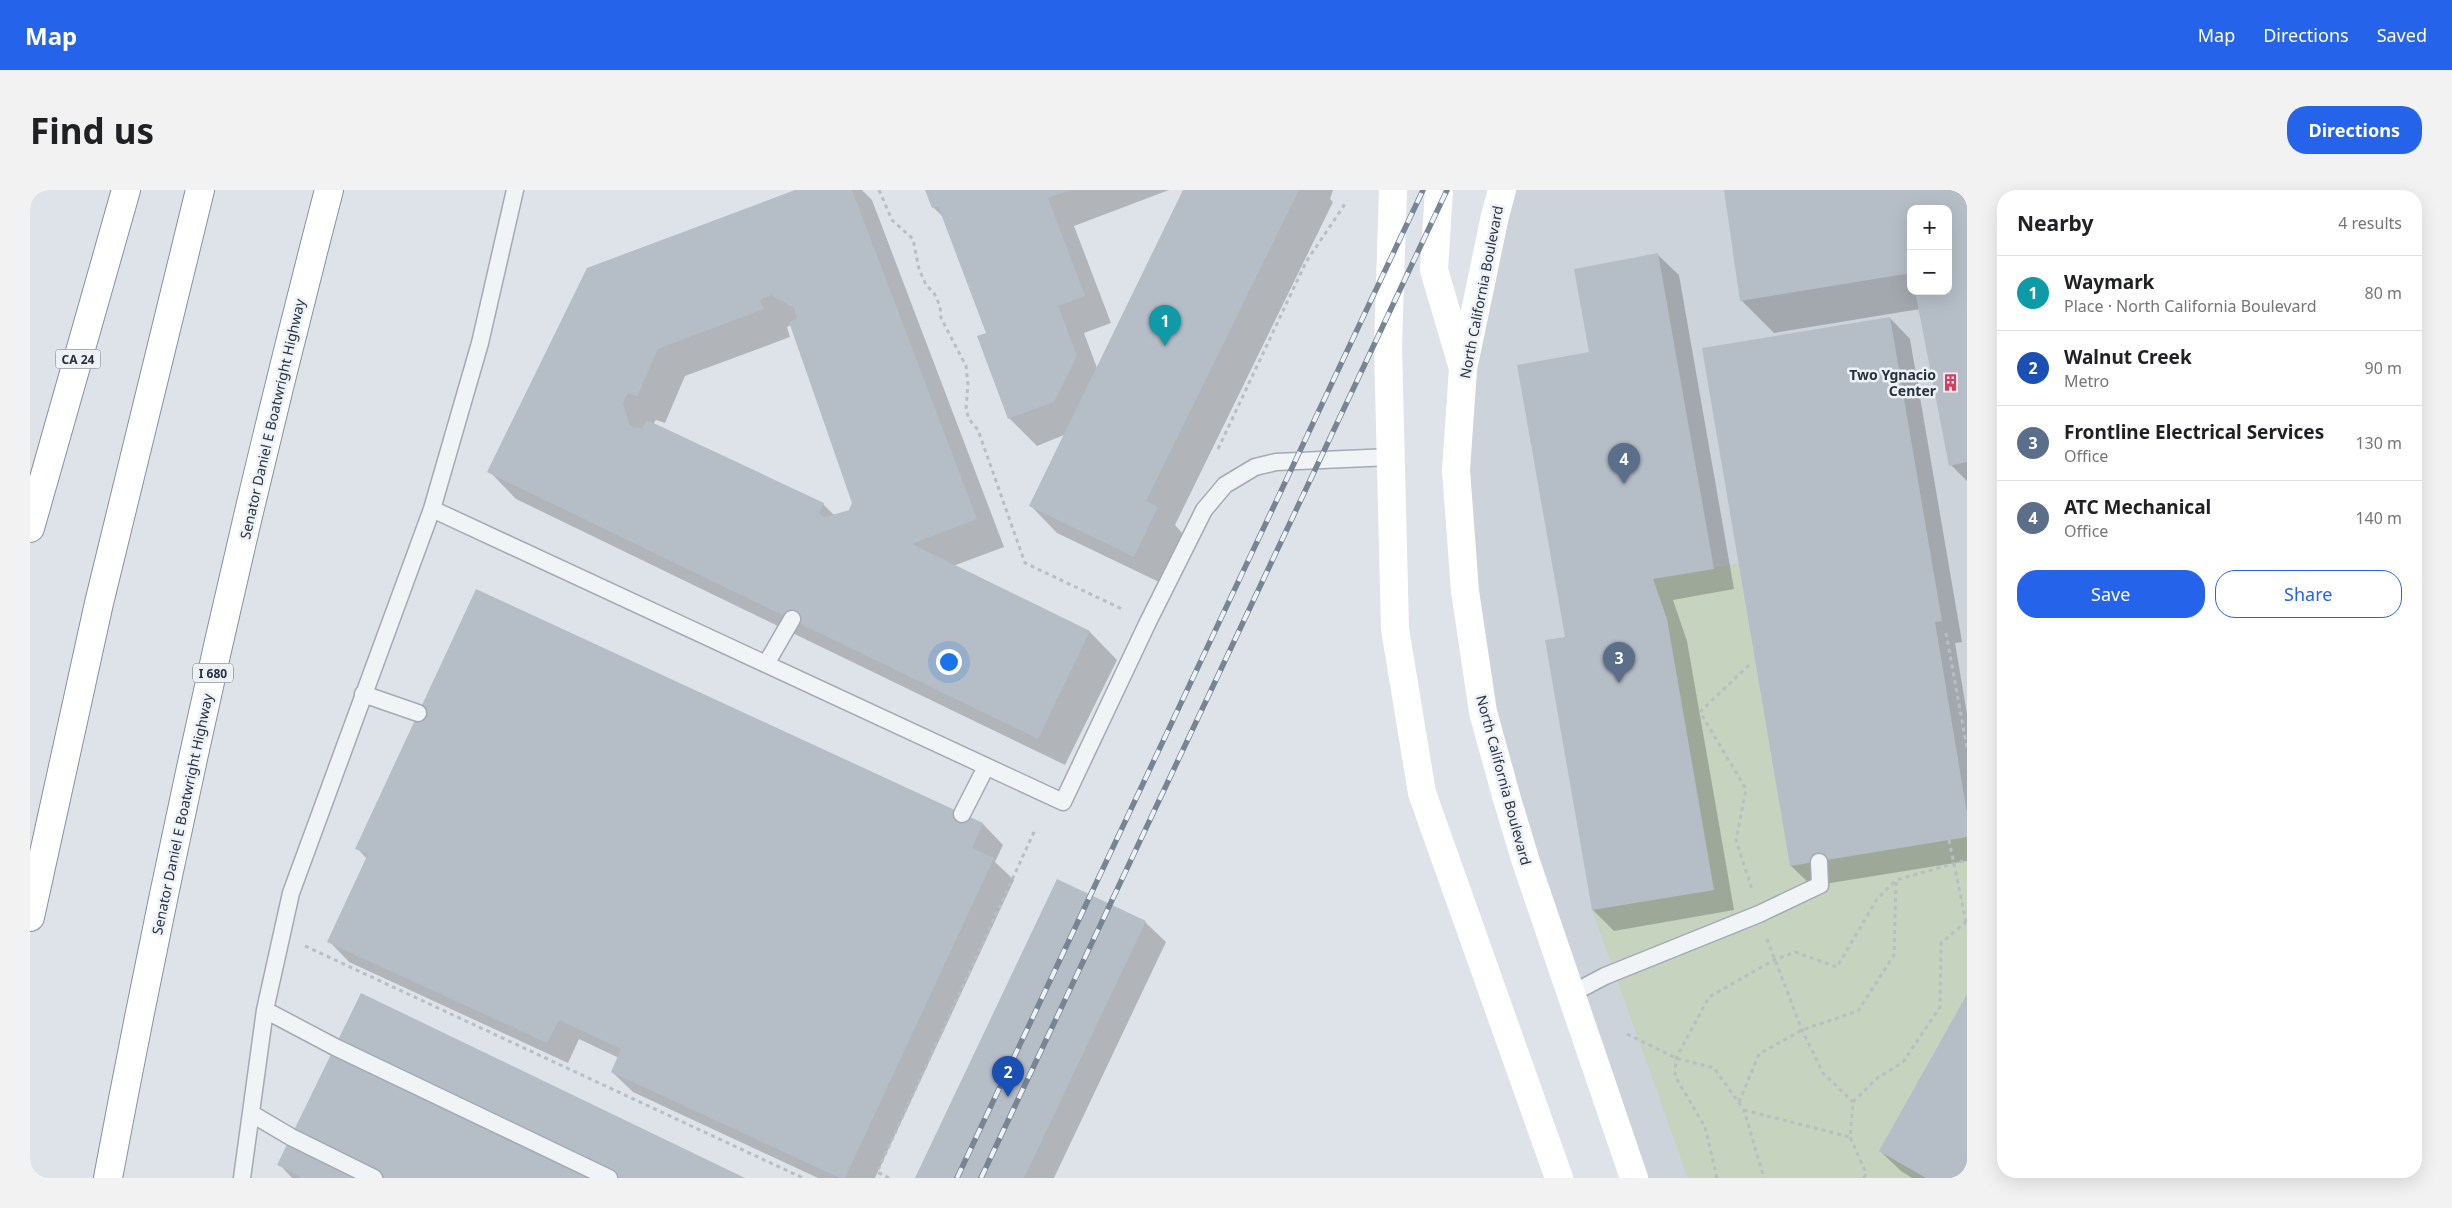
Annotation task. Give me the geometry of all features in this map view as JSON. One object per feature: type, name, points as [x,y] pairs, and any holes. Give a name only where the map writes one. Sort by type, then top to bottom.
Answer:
[{"type":"main road","name":"CA 24","points":[[30,528],[126,190]]},
{"type":"main road","points":[[30,917],[99,602],[200,190]]},
{"type":"main road","name":"Senator Daniel E Boatwright Highway","points":[[110,1168],[196,747],[298,307],[329,190]]},
{"type":"main road","points":[[1393,190],[1388,347],[1395,629],[1422,793],[1558,1178]]},
{"type":"main road","points":[[1439,190],[1434,270],[1463,369]]},
{"type":"main road","name":"North California Boulevard","points":[[1502,190],[1463,369],[1456,470],[1464,591],[1483,712],[1526,862],[1634,1178]]},
{"type":"lane","points":[[243,1177],[265,1010],[291,893],[432,508],[480,343],[515,190]]},
{"type":"lane","points":[[432,508],[1063,802],[1148,622],[1204,510],[1226,485],[1255,467],[1276,462],[1390,457]]},
{"type":"lane","points":[[766,664],[792,620]]},
{"type":"lane","points":[[363,694],[418,714]]},
{"type":"lane","points":[[962,814],[986,767]]},
{"type":"lane","points":[[1571,994],[1605,976],[1759,914],[1820,885],[1819,862]]},
{"type":"lane","points":[[265,1010],[335,1048],[609,1178]]},
{"type":"lane","points":[[252,1114],[291,1138],[374,1178]]},
{"type":"path","points":[[879,190],[892,220],[913,239],[919,269],[926,285],[934,293],[940,306],[941,318],[966,366],[966,409],[969,418],[978,430],[1026,563],[1122,609]]},
{"type":"path","points":[[1218,448],[1306,262],[1347,201]]},
{"type":"path","points":[[1946,632],[1967,748]]},
{"type":"path","points":[[1749,665],[1700,712],[1746,789],[1736,840],[1774,960],[1802,1030],[1823,1073],[1853,1102]]},
{"type":"path","points":[[889,1178],[876,1172],[1035,830]]},
{"type":"path","points":[[1864,1178],[1866,1173],[1850,1138],[1853,1102],[1876,1079],[1903,1062],[1940,1007],[1941,943],[1966,923],[1949,840]]},
{"type":"path","points":[[1717,1178],[1705,1127],[1675,1076],[1676,1058],[1710,996],[1774,960],[1795,952],[1837,967],[1877,899],[1896,880],[1967,860]]},
{"type":"path","points":[[1739,1102],[1759,1054],[1802,1030],[1858,1011],[1894,955],[1896,880]]},
{"type":"path","points":[[281,935],[803,1178]]},
{"type":"path","points":[[1627,1034],[1676,1058],[1714,1068],[1744,1110],[1764,1178]]},
{"type":"path","points":[[1744,1110],[1850,1138]]},
{"type":"shaded area","points":[[1502,190],[1967,190],[1967,1178],[1634,1178],[1483,712],[1463,369]]},
{"type":"green space","points":[[1738,563],[1790,866],[1967,837],[1967,994],[1879,1151],[1926,1178],[1688,1178],[1592,910],[1714,890],[1667,620],[1653,579]]},
{"type":"building","points":[[795,190],[852,190],[977,519],[912,544],[1090,631],[1038,739],[487,472],[587,268]],"holes":[[[771,295],[794,308],[797,319],[789,322],[852,503],[849,510],[826,517],[819,514],[824,503],[647,420],[642,428],[630,426],[623,403],[628,393],[637,396],[658,349],[764,309],[760,300]]]},
{"type":"building","points":[[925,190],[1070,190],[1048,198],[1085,296],[1058,306],[1077,356],[1054,402],[1008,419],[977,336],[986,333],[938,206],[932,208]]},
{"type":"building","points":[[1183,190],[1299,190],[1146,501],[1158,507],[1134,557],[1029,506]]},
{"type":"building","name":"Two Ygnacio Center","points":[[1724,190],[1967,190],[1967,462],[1949,466],[1916,295],[1952,295],[1952,205],[1907,205],[1907,274],[1740,301]]},
{"type":"building","points":[[1658,253],[1714,569],[1653,579],[1667,619],[1714,890],[1592,910],[1545,640],[1565,637],[1517,365],[1589,352],[1574,269]]},
{"type":"building","points":[[1890,317],[1942,621],[1935,622],[1967,813],[1967,837],[1790,866],[1702,348]]},
{"type":"building","points":[[476,589],[983,823],[972,848],[994,858],[845,1178],[840,1178],[611,1072],[621,1049],[559,1020],[547,1043],[327,942],[368,854],[355,849]]},
{"type":"building","points":[[1057,879],[1146,921],[1024,1178],[915,1178]]},
{"type":"building","points":[[361,993],[745,1178],[299,1178],[300,1176],[277,1165]]},
{"type":"building","points":[[1967,994],[1967,1178],[1926,1178],[1879,1151]]},
{"type":"railway","points":[[957,1178],[1423,190]]},
{"type":"railway","points":[[981,1178],[1447,190]]},
{"type":"place","name":"Waymark","points":[[1165,346]]},
{"type":"place","name":"Two Ygnacio Center","points":[[1950,382]]},
{"type":"place","name":"ATC Mechanical","points":[[1624,484]]},
{"type":"place","name":"Frontline Electrical Services","points":[[1619,683]]},
{"type":"place","name":"Walnut Creek","points":[[1008,1097]]}]
